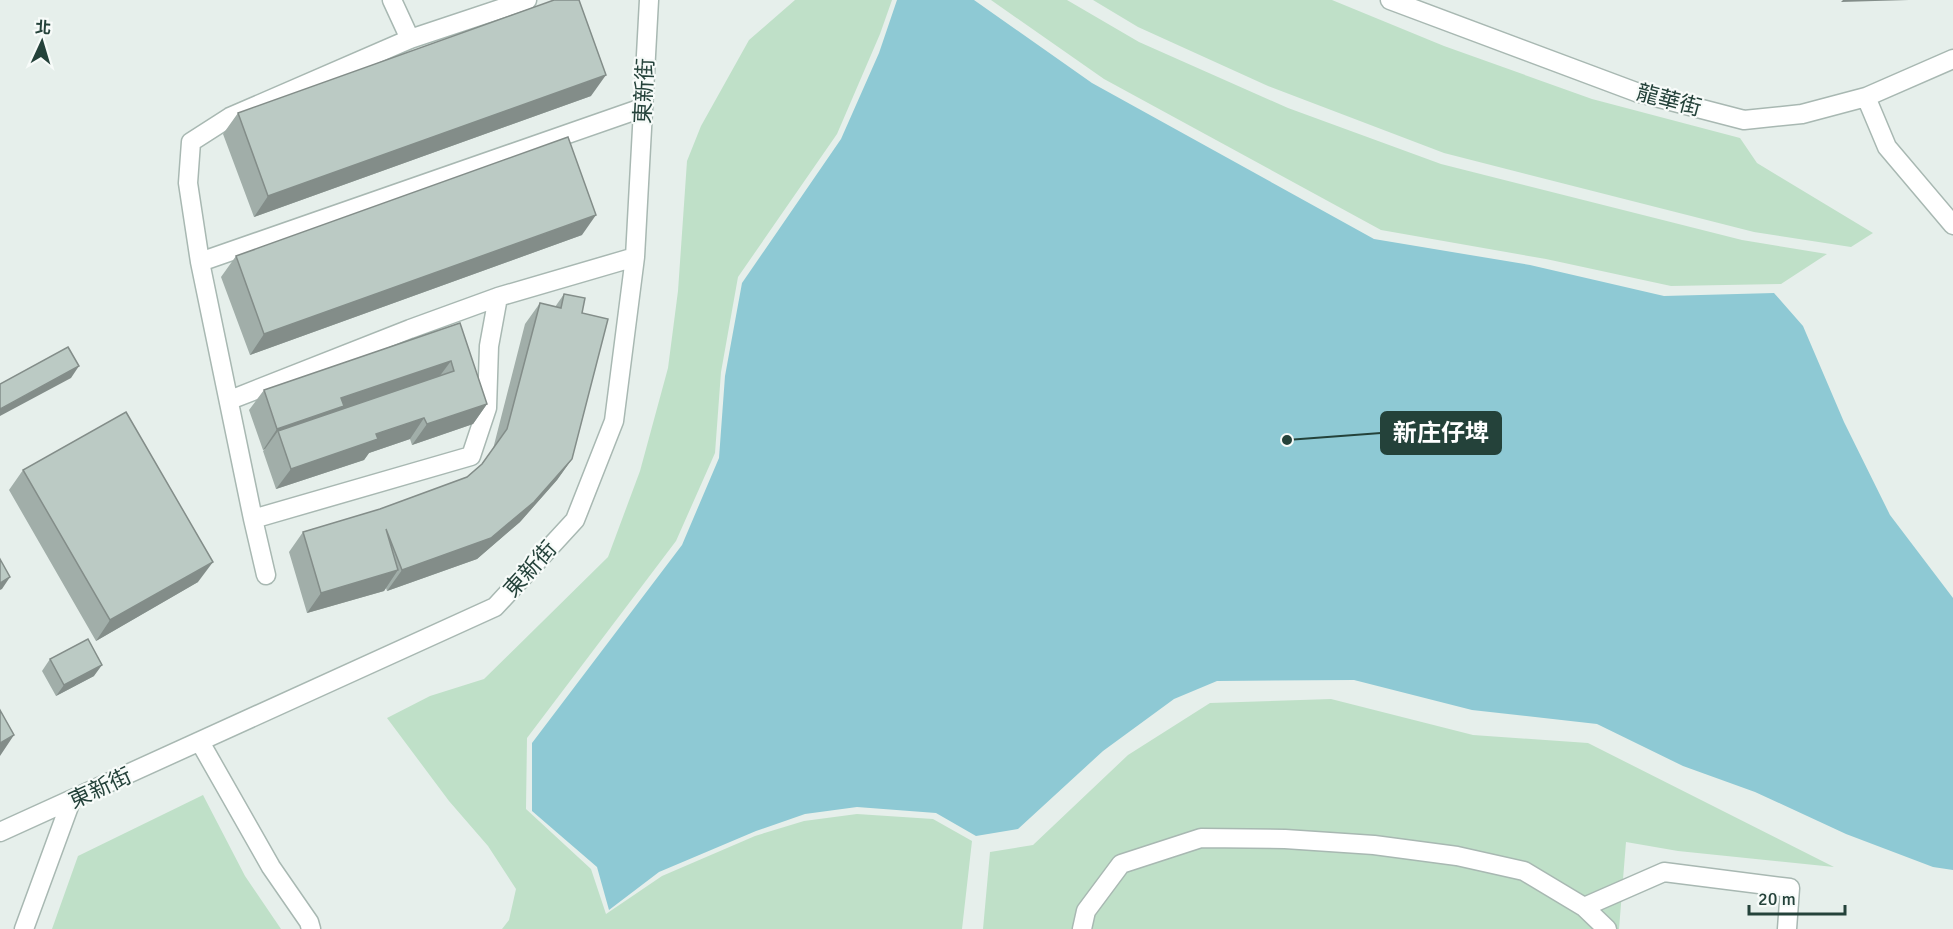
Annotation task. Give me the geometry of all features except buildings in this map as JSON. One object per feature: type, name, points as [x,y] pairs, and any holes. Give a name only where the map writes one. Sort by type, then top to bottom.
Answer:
[{"type":"street","points":[[392,0],[410,39]]},
{"type":"street","points":[[266,575],[200,262],[188,183],[191,142],[230,117],[410,39],[527,0]]},
{"type":"street","name":"東新街","points":[[0,832],[495,607],[575,520],[614,421],[635,257],[649,0]]},
{"type":"street","name":"龍華街","points":[[1390,0],[1636,92],[1744,120],[1802,114],[1866,97],[1953,59]]},
{"type":"street","points":[[1866,97],[1887,147],[1953,225]]},
{"type":"street","points":[[200,262],[642,108]]},
{"type":"street","points":[[230,400],[410,328],[498,297],[635,257]]},
{"type":"street","points":[[253,519],[471,456],[487,408],[489,346],[498,297]]},
{"type":"street","points":[[200,742],[271,867],[309,922],[311,929]]},
{"type":"street","points":[[24,929],[71,801]]},
{"type":"street","points":[[1082,929],[1086,911],[1121,864],[1201,838],[1374,845],[1457,856],[1524,871],[1584,907],[1607,929]]},
{"type":"street","points":[[1584,907],[1664,872],[1790,888],[1787,929]]},
{"type":"green space","points":[[795,0],[892,0],[880,34],[837,134],[738,277],[721,372],[715,453],[676,541],[527,738],[526,809],[591,869],[606,914],[662,876],[755,836],[804,821],[857,814],[933,819],[972,841],[962,929],[502,929],[509,920],[516,889],[488,846],[449,801],[387,718],[430,696],[484,679],[608,557],[640,471],[668,368],[678,291],[687,161],[701,126],[749,40]]},
{"type":"green space","points":[[991,0],[1067,0],[1139,42],[1288,108],[1441,164],[1742,240],[1827,254],[1781,284],[1671,286],[1546,259],[1381,230],[1104,79]]},
{"type":"green space","points":[[1093,0],[1332,0],[1444,46],[1592,99],[1740,138],[1757,163],[1873,233],[1851,247],[1754,232],[1444,153],[1268,86],[1138,27]]},
{"type":"green space","points":[[1331,699],[1473,735],[1588,743],[1834,867],[1678,851],[1626,842],[1619,929],[983,929],[990,852],[1033,845],[1128,755],[1210,703]]},
{"type":"green space","points":[[203,795],[245,876],[281,929],[52,929],[78,856]]},
{"type":"water","points":[[897,0],[974,0],[1092,83],[1374,239],[1530,265],[1664,296],[1774,293],[1803,326],[1844,422],[1890,515],[1953,598],[1953,870],[1933,867],[1846,834],[1755,792],[1683,766],[1597,724],[1472,710],[1354,680],[1217,681],[1174,699],[1103,751],[1018,829],[976,836],[936,813],[857,807],[805,814],[756,831],[659,872],[609,910],[597,867],[532,811],[532,743],[682,545],[719,458],[725,376],[742,283],[841,139],[879,53]]},
{"type":"place","name":"新庄仔埤","points":[[1287,440]]}]
